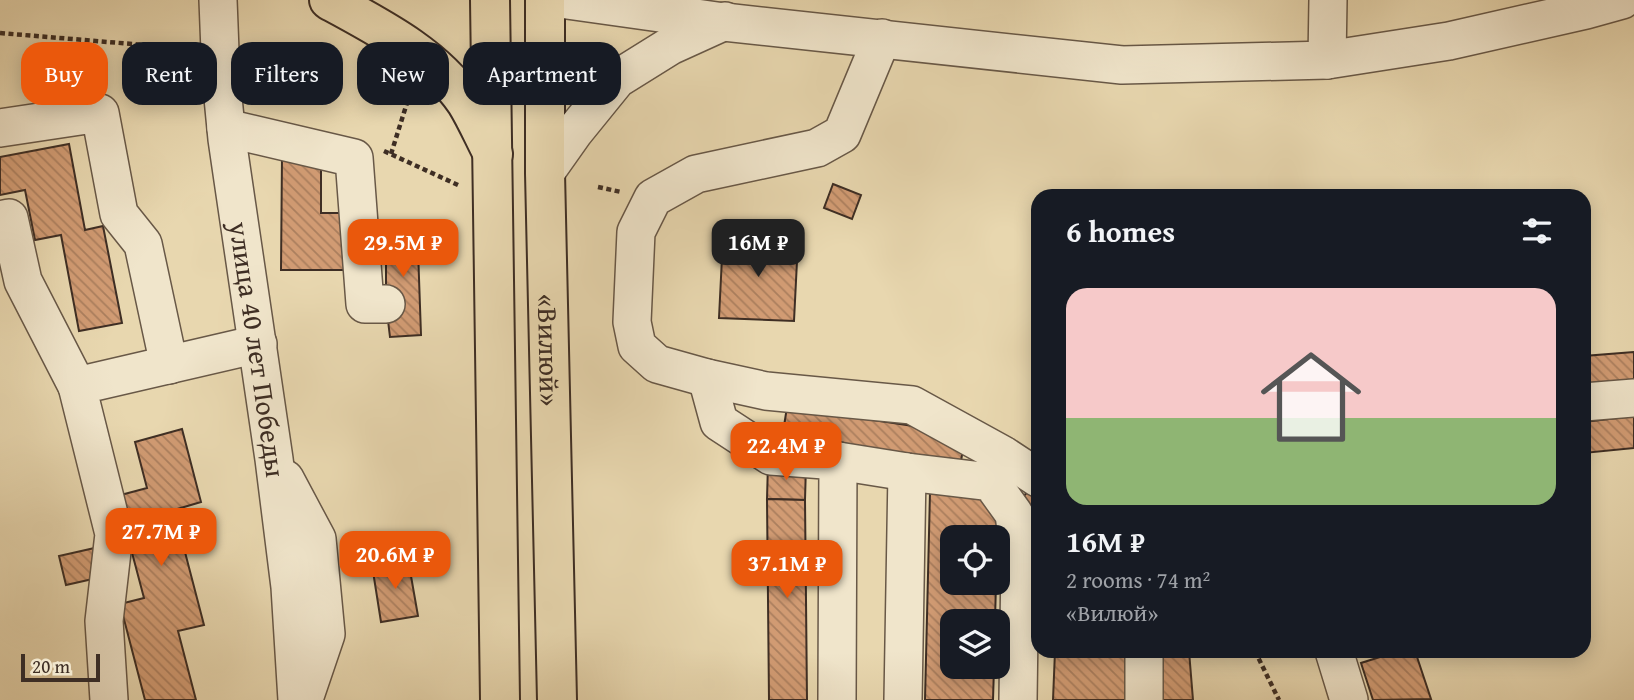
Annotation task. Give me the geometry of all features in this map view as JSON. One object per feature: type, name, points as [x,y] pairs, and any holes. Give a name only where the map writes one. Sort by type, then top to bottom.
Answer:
[{"type":"main road","points":[[329,0],[388,32],[435,66],[466,102],[493,154]]},
{"type":"main road","name":"«Вилюй»","points":[[490,0],[500,700]]},
{"type":"main road","name":"«Вилюй»","points":[[545,0],[545,173],[557,700]]},
{"type":"street","name":"улица 40 лет Победы","points":[[218,0],[226,128],[290,587],[297,700]]},
{"type":"street","points":[[567,0],[737,11],[882,38],[1122,65],[1327,60],[1449,41],[1622,0]]},
{"type":"street","points":[[1327,60],[1328,0]]},
{"type":"street","points":[[545,173],[617,79],[670,46],[737,11]]},
{"type":"street","points":[[882,38],[842,134],[817,148],[696,174],[653,198],[636,232],[632,322],[637,346],[657,364],[766,391],[912,405],[1031,473]]},
{"type":"street","points":[[0,128],[100,113],[119,214],[143,244],[169,365]]},
{"type":"street","points":[[226,128],[354,158],[365,304],[386,303]]},
{"type":"street","points":[[0,220],[9,218],[23,281],[77,386],[114,534],[104,621],[109,700]]},
{"type":"street","points":[[77,386],[258,344]]},
{"type":"street","points":[[708,378],[719,422],[771,456],[838,461],[991,482],[1014,514],[1020,559],[1018,700]]},
{"type":"street","points":[[1591,401],[1634,398]]},
{"type":"street","points":[[274,459],[317,539],[326,634],[304,700]]},
{"type":"street","points":[[837,700],[838,461]]},
{"type":"street","points":[[903,700],[907,472]]},
{"type":"street","points":[[1144,658],[1144,700]]},
{"type":"street","points":[[1336,658],[1349,700]]},
{"type":"path","points":[[1258,658],[1279,700]]},
{"type":"building","points":[[69,144],[85,230],[103,226],[122,323],[79,331],[61,235],[35,240],[25,190],[0,195],[0,157]]},
{"type":"building","points":[[282,157],[321,157],[321,213],[348,213],[348,270],[281,270]]},
{"type":"building","points":[[833,184],[861,195],[852,219],[824,208]]},
{"type":"building","points":[[386,221],[417,221],[421,335],[390,337],[386,304]]},
{"type":"building","points":[[723,237],[798,241],[794,321],[719,318]]},
{"type":"building","points":[[1634,352],[1634,384],[1591,387],[1591,355]]},
{"type":"building","points":[[787,407],[933,429],[964,443],[960,467],[782,439]]},
{"type":"building","points":[[1634,416],[1634,448],[1591,452],[1591,421]]},
{"type":"building","points":[[182,429],[201,502],[174,510],[204,625],[178,631],[196,700],[145,700],[120,604],[144,598],[117,496],[147,488],[135,442]]},
{"type":"building","points":[[768,463],[806,465],[805,500],[767,499]]},
{"type":"building","points":[[1031,488],[1031,518],[1016,504]]},
{"type":"building","points":[[930,492],[999,494],[998,525],[940,525],[940,595],[996,595],[995,609],[940,609],[940,679],[994,679],[993,700],[925,700]]},
{"type":"building","points":[[767,499],[805,500],[807,700],[769,700]]},
{"type":"building","points":[[99,547],[106,576],[66,585],[59,556]]},
{"type":"building","points":[[408,559],[418,616],[381,622],[372,565]]},
{"type":"building","points":[[1055,658],[1134,658],[1132,700],[1053,700]]},
{"type":"building","points":[[1158,658],[1190,658],[1193,700],[1161,700]]},
{"type":"building","points":[[1377,658],[1417,658],[1431,699],[1373,700],[1361,663]]}]
